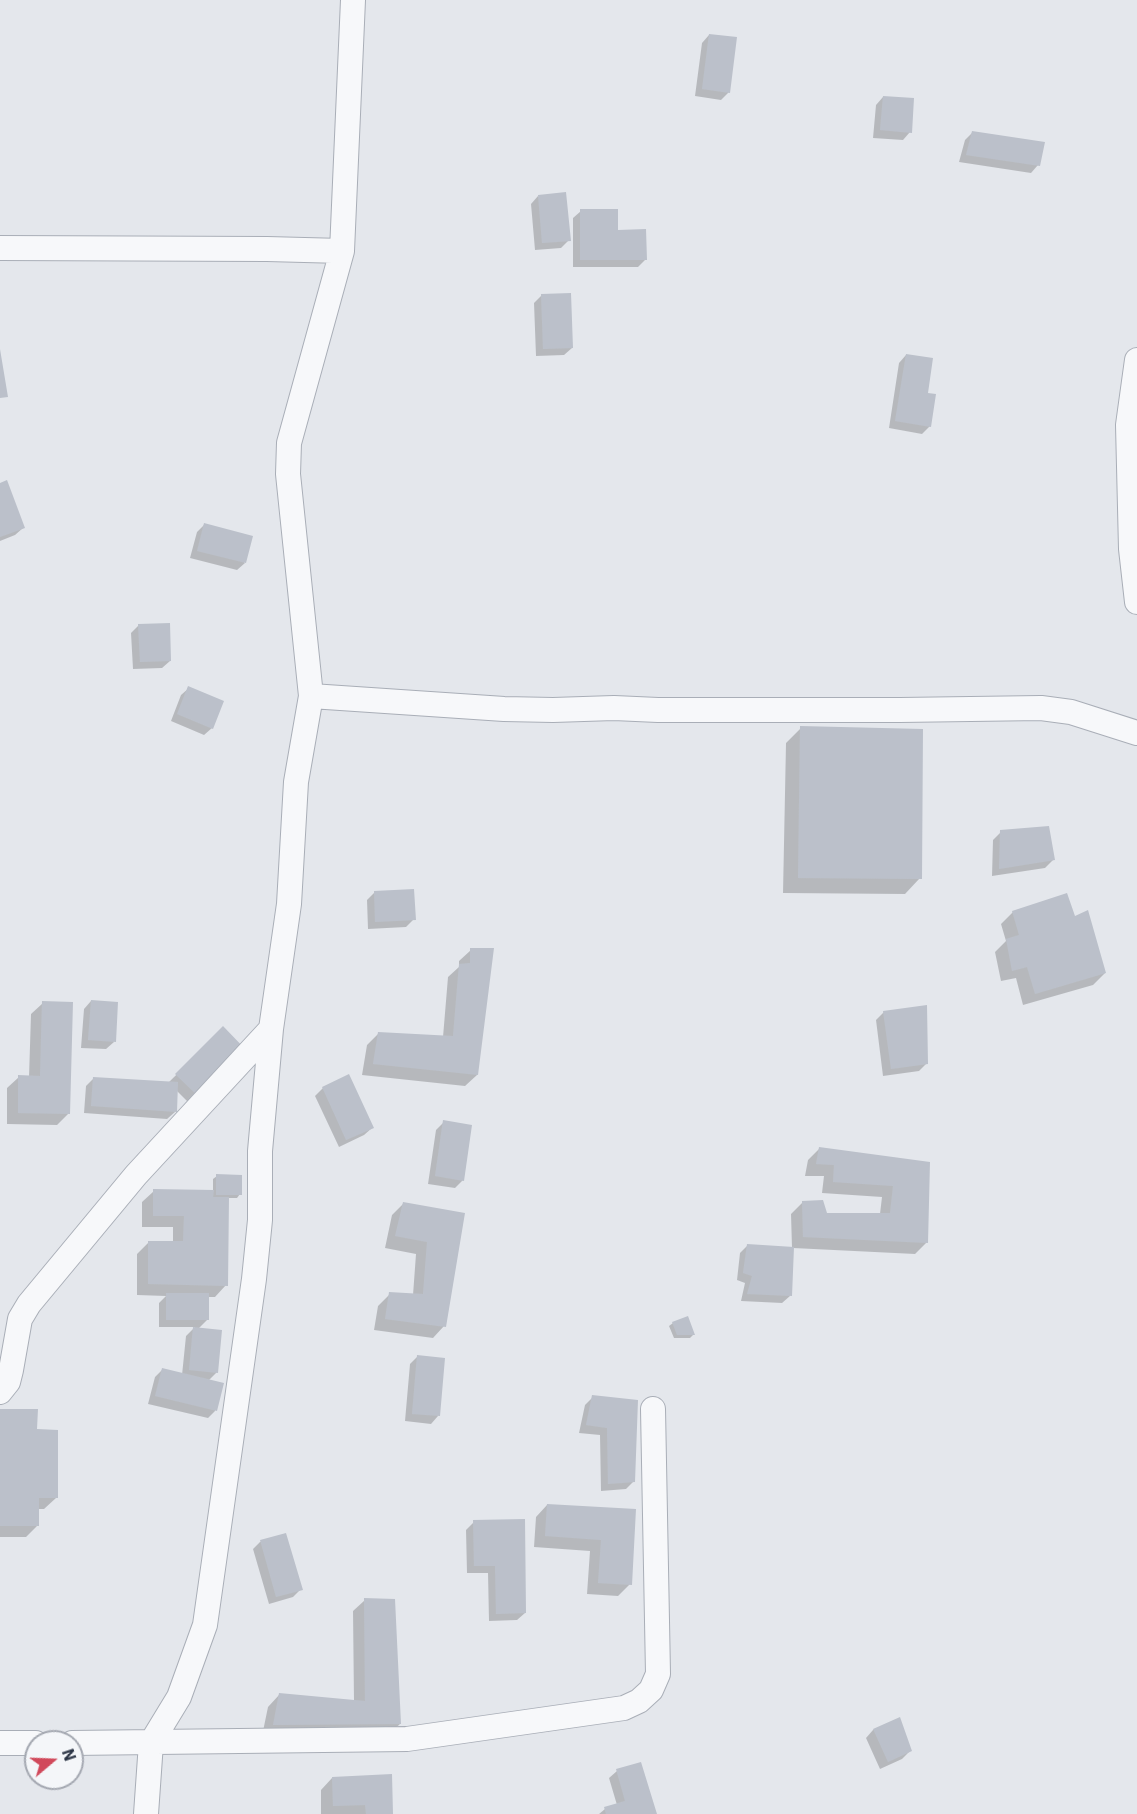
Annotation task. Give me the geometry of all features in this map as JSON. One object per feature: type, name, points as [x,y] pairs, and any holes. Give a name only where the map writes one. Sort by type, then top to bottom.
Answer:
[{"type":"street","points":[[146,1814],[151,1743],[179,1697],[206,1625],[254,1279],[260,1220],[260,1151],[271,1029],[289,904],[296,782],[311,696],[288,474],[289,443],[342,251],[353,0]]},
{"type":"street","points":[[0,248],[342,251]]},
{"type":"street","points":[[1137,360],[1128,425],[1131,549],[1137,602]]},
{"type":"street","points":[[311,696],[504,709],[553,710],[1041,708],[1071,712],[1137,733]]},
{"type":"street","points":[[0,1392],[8,1382],[20,1319],[29,1304],[136,1175],[271,1029]]},
{"type":"street","points":[[84,1743],[407,1739],[624,1708],[639,1701],[651,1690],[658,1674],[653,1409]]},
{"type":"street","points":[[0,1743],[24,1743]]},
{"type":"building","points":[[709,34],[737,37],[730,93],[702,89]]},
{"type":"building","points":[[883,96],[914,98],[912,133],[880,130]]},
{"type":"building","points":[[972,131],[1045,142],[1040,166],[966,155]]},
{"type":"building","points":[[566,192],[571,241],[542,243],[538,195]]},
{"type":"building","points":[[580,209],[618,209],[618,230],[646,229],[647,260],[580,260]]},
{"type":"building","points":[[571,293],[573,348],[543,349],[541,294]]},
{"type":"building","points":[[0,349],[8,397],[0,398]]},
{"type":"building","points":[[906,354],[933,358],[928,393],[936,394],[931,427],[895,421]]},
{"type":"building","points":[[7,480],[25,528],[0,537],[0,483]]},
{"type":"building","points":[[204,523],[253,536],[246,563],[197,551]]},
{"type":"building","points":[[170,623],[171,661],[140,662],[138,624]]},
{"type":"building","points":[[188,686],[224,701],[213,729],[177,714]]},
{"type":"building","points":[[800,726],[923,729],[922,879],[798,878]]},
{"type":"building","points":[[1049,826],[1055,860],[999,869],[1000,830]]},
{"type":"building","points":[[414,889],[416,920],[375,922],[374,891]]},
{"type":"building","points":[[1067,893],[1075,916],[1088,910],[1106,973],[1035,994],[1027,967],[1012,971],[1006,939],[1019,935],[1012,911]]},
{"type":"building","points":[[470,948],[494,948],[478,1075],[373,1064],[378,1032],[453,1036],[459,964],[470,963]]},
{"type":"building","points":[[91,1000],[118,1002],[116,1042],[88,1040]]},
{"type":"building","points":[[42,1001],[73,1002],[70,1114],[18,1113],[18,1075],[40,1076]]},
{"type":"building","points":[[927,1005],[928,1064],[891,1069],[883,1011]]},
{"type":"building","points":[[223,1026],[248,1052],[201,1099],[175,1074]]},
{"type":"building","points":[[349,1074],[374,1128],[346,1140],[322,1087]]},
{"type":"building","points":[[93,1077],[178,1082],[177,1112],[91,1106]]},
{"type":"building","points":[[443,1120],[472,1125],[464,1181],[435,1176]]},
{"type":"building","points":[[819,1147],[930,1162],[928,1243],[803,1237],[802,1201],[823,1200],[827,1213],[890,1213],[893,1186],[833,1182],[834,1165],[816,1164]]},
{"type":"building","points":[[216,1174],[242,1175],[242,1195],[216,1195]]},
{"type":"building","points":[[153,1189],[214,1190],[213,1197],[229,1197],[228,1286],[148,1284],[148,1241],[183,1241],[184,1216],[153,1216]]},
{"type":"building","points":[[403,1202],[465,1213],[446,1327],[385,1319],[389,1292],[423,1294],[427,1242],[395,1236]]},
{"type":"building","points":[[747,1244],[794,1247],[792,1296],[747,1294],[752,1276],[743,1273]]},
{"type":"building","points":[[166,1293],[209,1293],[209,1320],[166,1320]]},
{"type":"building","points":[[688,1316],[695,1335],[677,1335],[672,1322]]},
{"type":"building","points":[[193,1327],[222,1330],[218,1373],[189,1370]]},
{"type":"building","points":[[417,1355],[445,1358],[440,1416],[412,1414]]},
{"type":"building","points":[[162,1368],[224,1383],[217,1411],[155,1396]]},
{"type":"building","points":[[592,1395],[638,1400],[635,1482],[608,1484],[607,1428],[586,1425]]},
{"type":"building","points":[[0,1409],[38,1409],[37,1429],[58,1430],[58,1498],[39,1498],[39,1526],[0,1526]]},
{"type":"building","points":[[547,1504],[636,1509],[632,1585],[598,1583],[601,1540],[545,1536]]},
{"type":"building","points":[[525,1519],[526,1613],[496,1614],[495,1566],[474,1566],[473,1520]]},
{"type":"building","points":[[286,1533],[303,1590],[276,1597],[260,1540]]},
{"type":"building","points":[[364,1598],[395,1599],[401,1724],[273,1725],[279,1693],[365,1701]]},
{"type":"building","points":[[900,1717],[912,1751],[888,1762],[873,1729]]},
{"type":"building","points":[[641,1762],[657,1814],[606,1814],[604,1807],[625,1801],[616,1769]]},
{"type":"building","points":[[392,1774],[393,1814],[366,1814],[365,1805],[333,1806],[332,1777]]}]
